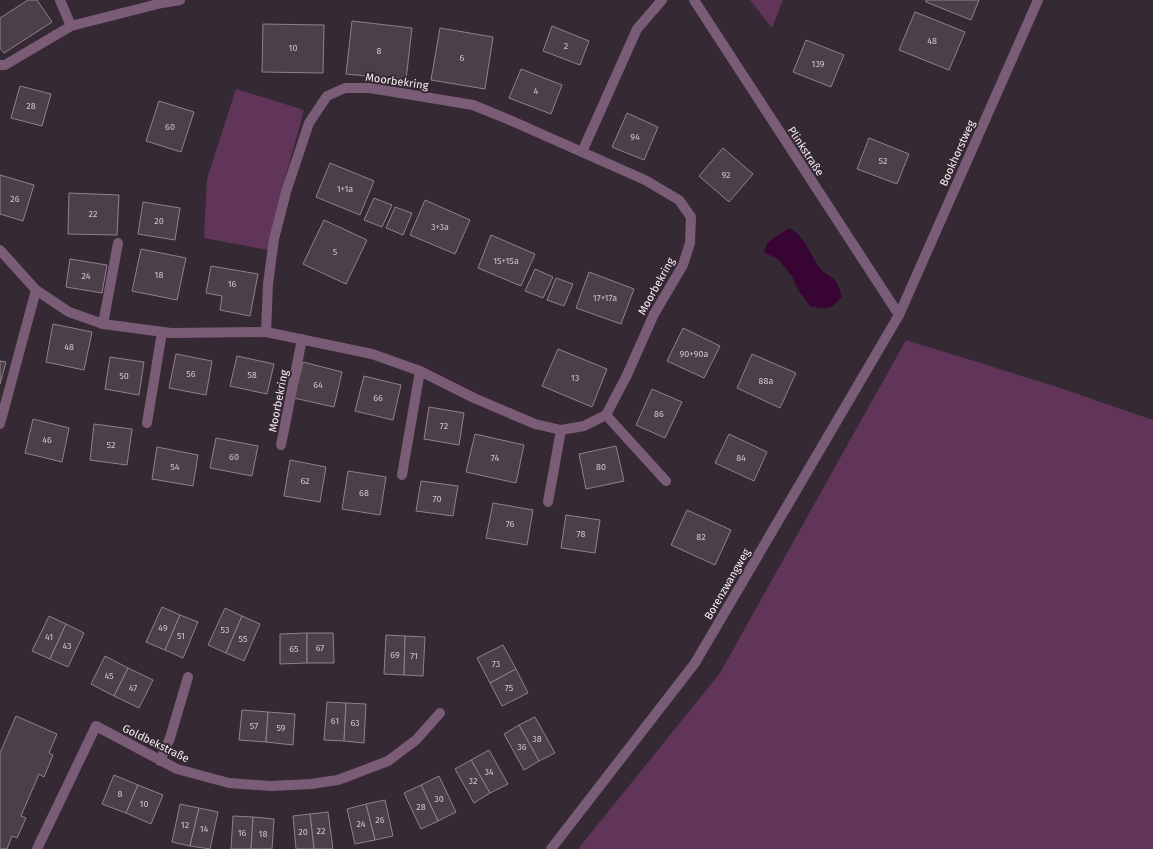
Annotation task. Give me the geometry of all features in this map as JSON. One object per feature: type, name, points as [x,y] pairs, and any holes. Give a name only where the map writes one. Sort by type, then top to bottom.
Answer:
[{"type":"street","points":[[60,0],[71,26]]},
{"type":"street","points":[[0,65],[5,65],[71,26],[162,3],[180,0]]},
{"type":"street","points":[[582,152],[637,29],[662,0]]},
{"type":"street","name":"Plinkstraße","points":[[694,0],[899,315]]},
{"type":"street","name":"Bookhorstweg","points":[[899,315],[1038,0]]},
{"type":"street","name":"Moorbekring","points":[[266,332],[269,277],[274,239],[286,192],[309,123],[326,96],[345,88],[370,88],[473,105],[645,180],[679,200],[691,217],[690,243],[682,266],[654,314],[627,375],[606,415]]},
{"type":"street","points":[[103,324],[118,243]]},
{"type":"street","points":[[0,250],[36,290],[69,312],[103,324],[171,333],[266,332],[372,354],[420,371],[474,398],[535,424],[561,430],[584,426],[606,415],[666,481]]},
{"type":"street","points":[[0,424],[36,290]]},
{"type":"street","name":"Borenzwangweg","points":[[551,849],[695,663],[899,315]]},
{"type":"street","points":[[147,423],[162,332]]},
{"type":"street","name":"Moorbekring","points":[[281,445],[302,339]]},
{"type":"street","points":[[402,475],[420,371]]},
{"type":"street","points":[[548,502],[561,430]]},
{"type":"street","points":[[160,761],[170,738],[188,677]]},
{"type":"street","name":"Goldbekstraße","points":[[37,849],[96,726],[177,769],[229,783],[270,786],[311,784],[338,780],[388,761],[416,740],[440,713]]},
{"type":"shaded area","points":[[750,0],[783,0],[772,28]]},
{"type":"shaded area","points":[[236,89],[304,110],[273,223],[268,250],[204,238],[207,179]]},
{"type":"shaded area","points":[[789,228],[803,240],[819,267],[837,283],[842,296],[832,307],[825,308],[810,306],[799,291],[791,275],[779,260],[764,252],[768,242]]},
{"type":"shaded area","points":[[906,340],[1054,386],[1153,420],[1153,849],[578,849],[720,673]]},
{"type":"building","points":[[28,0],[37,0],[52,22],[4,53],[0,48],[0,18]]},
{"type":"building","points":[[926,0],[979,0],[971,20],[926,2]]},
{"type":"building","points":[[915,12],[965,32],[949,70],[899,50]]},
{"type":"building","points":[[352,21],[412,28],[406,80],[346,74]]},
{"type":"building","points":[[263,24],[324,25],[323,73],[262,72]]},
{"type":"building","points":[[552,26],[589,41],[580,65],[543,51]]},
{"type":"building","points":[[440,28],[493,37],[485,89],[431,80]]},
{"type":"building","points":[[806,40],[844,55],[831,87],[793,72]]},
{"type":"building","points":[[521,69],[562,85],[551,114],[509,98]]},
{"type":"building","points":[[20,86],[51,94],[42,126],[11,118]]},
{"type":"building","points":[[159,101],[194,112],[181,152],[146,141]]},
{"type":"building","points":[[627,113],[658,127],[644,160],[612,147]]},
{"type":"building","points":[[869,138],[909,154],[897,184],[857,169]]},
{"type":"building","points":[[723,148],[753,174],[729,202],[699,176]]},
{"type":"building","points":[[330,163],[374,181],[360,215],[316,197]]},
{"type":"building","points":[[0,175],[34,185],[23,221],[0,214]]},
{"type":"building","points":[[69,193],[119,195],[117,235],[68,234]]},
{"type":"building","points":[[374,198],[392,205],[382,227],[364,220]]},
{"type":"building","points":[[425,200],[470,220],[455,254],[410,235]]},
{"type":"building","points":[[143,202],[180,208],[175,240],[138,234]]},
{"type":"building","points":[[395,207],[412,213],[403,235],[386,228]]},
{"type":"building","points":[[324,220],[367,240],[346,284],[303,264]]},
{"type":"building","points":[[491,235],[535,254],[521,286],[478,268]]},
{"type":"building","points":[[141,249],[186,258],[177,300],[132,291]]},
{"type":"building","points":[[70,259],[107,265],[102,293],[66,287]]},
{"type":"building","points":[[211,266],[258,274],[250,316],[220,310],[222,296],[206,293]]},
{"type":"building","points":[[535,269],[553,277],[543,298],[525,291]]},
{"type":"building","points":[[589,272],[634,289],[621,324],[576,308]]},
{"type":"building","points":[[556,278],[573,284],[564,306],[547,300]]},
{"type":"building","points":[[53,324],[92,332],[84,370],[46,362]]},
{"type":"building","points":[[683,328],[720,346],[704,378],[667,361]]},
{"type":"building","points":[[558,349],[607,369],[592,407],[542,386]]},
{"type":"building","points":[[176,354],[212,361],[206,395],[169,388]]},
{"type":"building","points":[[752,354],[796,373],[780,408],[737,388]]},
{"type":"building","points":[[237,356],[274,364],[267,394],[230,386]]},
{"type":"building","points":[[110,357],[144,362],[139,395],[105,389]]},
{"type":"building","points":[[0,361],[6,362],[0,384]]},
{"type":"building","points":[[303,362],[342,372],[334,407],[294,398]]},
{"type":"building","points":[[364,376],[401,385],[393,420],[355,411]]},
{"type":"building","points":[[652,389],[682,402],[665,438],[636,425]]},
{"type":"building","points":[[429,407],[464,413],[459,445],[424,439]]},
{"type":"building","points":[[33,419],[69,428],[62,462],[25,453]]},
{"type":"building","points":[[94,424],[132,429],[127,465],[90,460]]},
{"type":"building","points":[[475,434],[524,445],[516,483],[466,472]]},
{"type":"building","points":[[729,434],[767,452],[754,481],[715,463]]},
{"type":"building","points":[[216,438],[258,446],[252,476],[210,468]]},
{"type":"building","points":[[616,446],[624,481],[586,489],[579,454]]},
{"type":"building","points":[[157,447],[198,455],[193,486],[152,479]]},
{"type":"building","points":[[290,460],[326,467],[320,502],[284,496]]},
{"type":"building","points":[[348,471],[386,477],[380,515],[342,509]]},
{"type":"building","points":[[421,481],[458,486],[453,516],[416,511]]},
{"type":"building","points":[[493,503],[533,510],[527,545],[486,538]]},
{"type":"building","points":[[687,510],[731,530],[715,565],[671,545]]},
{"type":"building","points":[[566,515],[600,520],[595,553],[561,548]]},
{"type":"building","points":[[162,607],[180,615],[165,650],[146,642]]},
{"type":"building","points":[[225,608],[242,616],[226,653],[208,645]]},
{"type":"building","points":[[180,615],[198,622],[183,658],[165,650]]},
{"type":"building","points":[[49,616],[66,624],[50,659],[32,651]]},
{"type":"building","points":[[242,616],[260,624],[244,661],[226,653]]},
{"type":"building","points":[[66,624],[84,633],[68,667],[50,659]]},
{"type":"building","points":[[307,633],[307,663],[280,664],[280,634]]},
{"type":"building","points":[[307,633],[333,633],[334,663],[307,663]]},
{"type":"building","points":[[386,635],[405,636],[404,675],[384,674]]},
{"type":"building","points":[[405,636],[425,637],[423,676],[404,675]]},
{"type":"building","points":[[503,645],[516,669],[490,683],[477,658]]},
{"type":"building","points":[[105,656],[128,668],[114,696],[91,684]]},
{"type":"building","points":[[128,668],[153,680],[139,708],[114,696]]},
{"type":"building","points":[[516,669],[528,693],[502,706],[490,683]]},
{"type":"building","points":[[327,702],[346,703],[344,741],[324,740]]},
{"type":"building","points":[[346,703],[366,704],[364,743],[344,741]]},
{"type":"building","points":[[242,710],[268,712],[266,742],[239,740]]},
{"type":"building","points":[[268,712],[295,714],[293,745],[266,742]]},
{"type":"building","points":[[16,716],[57,734],[49,753],[53,755],[44,777],[39,774],[21,816],[26,818],[17,838],[12,836],[7,849],[0,849],[0,753]]},
{"type":"building","points":[[535,717],[555,753],[539,761],[519,725]]},
{"type":"building","points":[[519,725],[539,761],[524,770],[504,734]]},
{"type":"building","points":[[489,750],[508,784],[490,793],[471,760]]},
{"type":"building","points":[[471,760],[490,793],[474,803],[455,769]]},
{"type":"building","points":[[114,775],[138,785],[126,813],[102,804]]},
{"type":"building","points":[[439,776],[456,812],[438,821],[421,785]]},
{"type":"building","points":[[138,785],[163,795],[151,824],[126,813]]},
{"type":"building","points":[[421,785],[438,821],[421,829],[404,793]]},
{"type":"building","points":[[385,800],[393,836],[375,840],[366,804]]},
{"type":"building","points":[[180,804],[199,808],[190,846],[172,842]]},
{"type":"building","points":[[366,804],[375,840],[355,844],[347,809]]},
{"type":"building","points":[[199,808],[218,812],[210,849],[190,846]]},
{"type":"building","points":[[328,812],[333,849],[314,849],[310,814]]},
{"type":"building","points":[[310,814],[314,849],[296,849],[293,816]]},
{"type":"building","points":[[233,816],[253,817],[251,849],[231,849]]},
{"type":"building","points":[[253,817],[274,819],[272,849],[251,849]]}]
